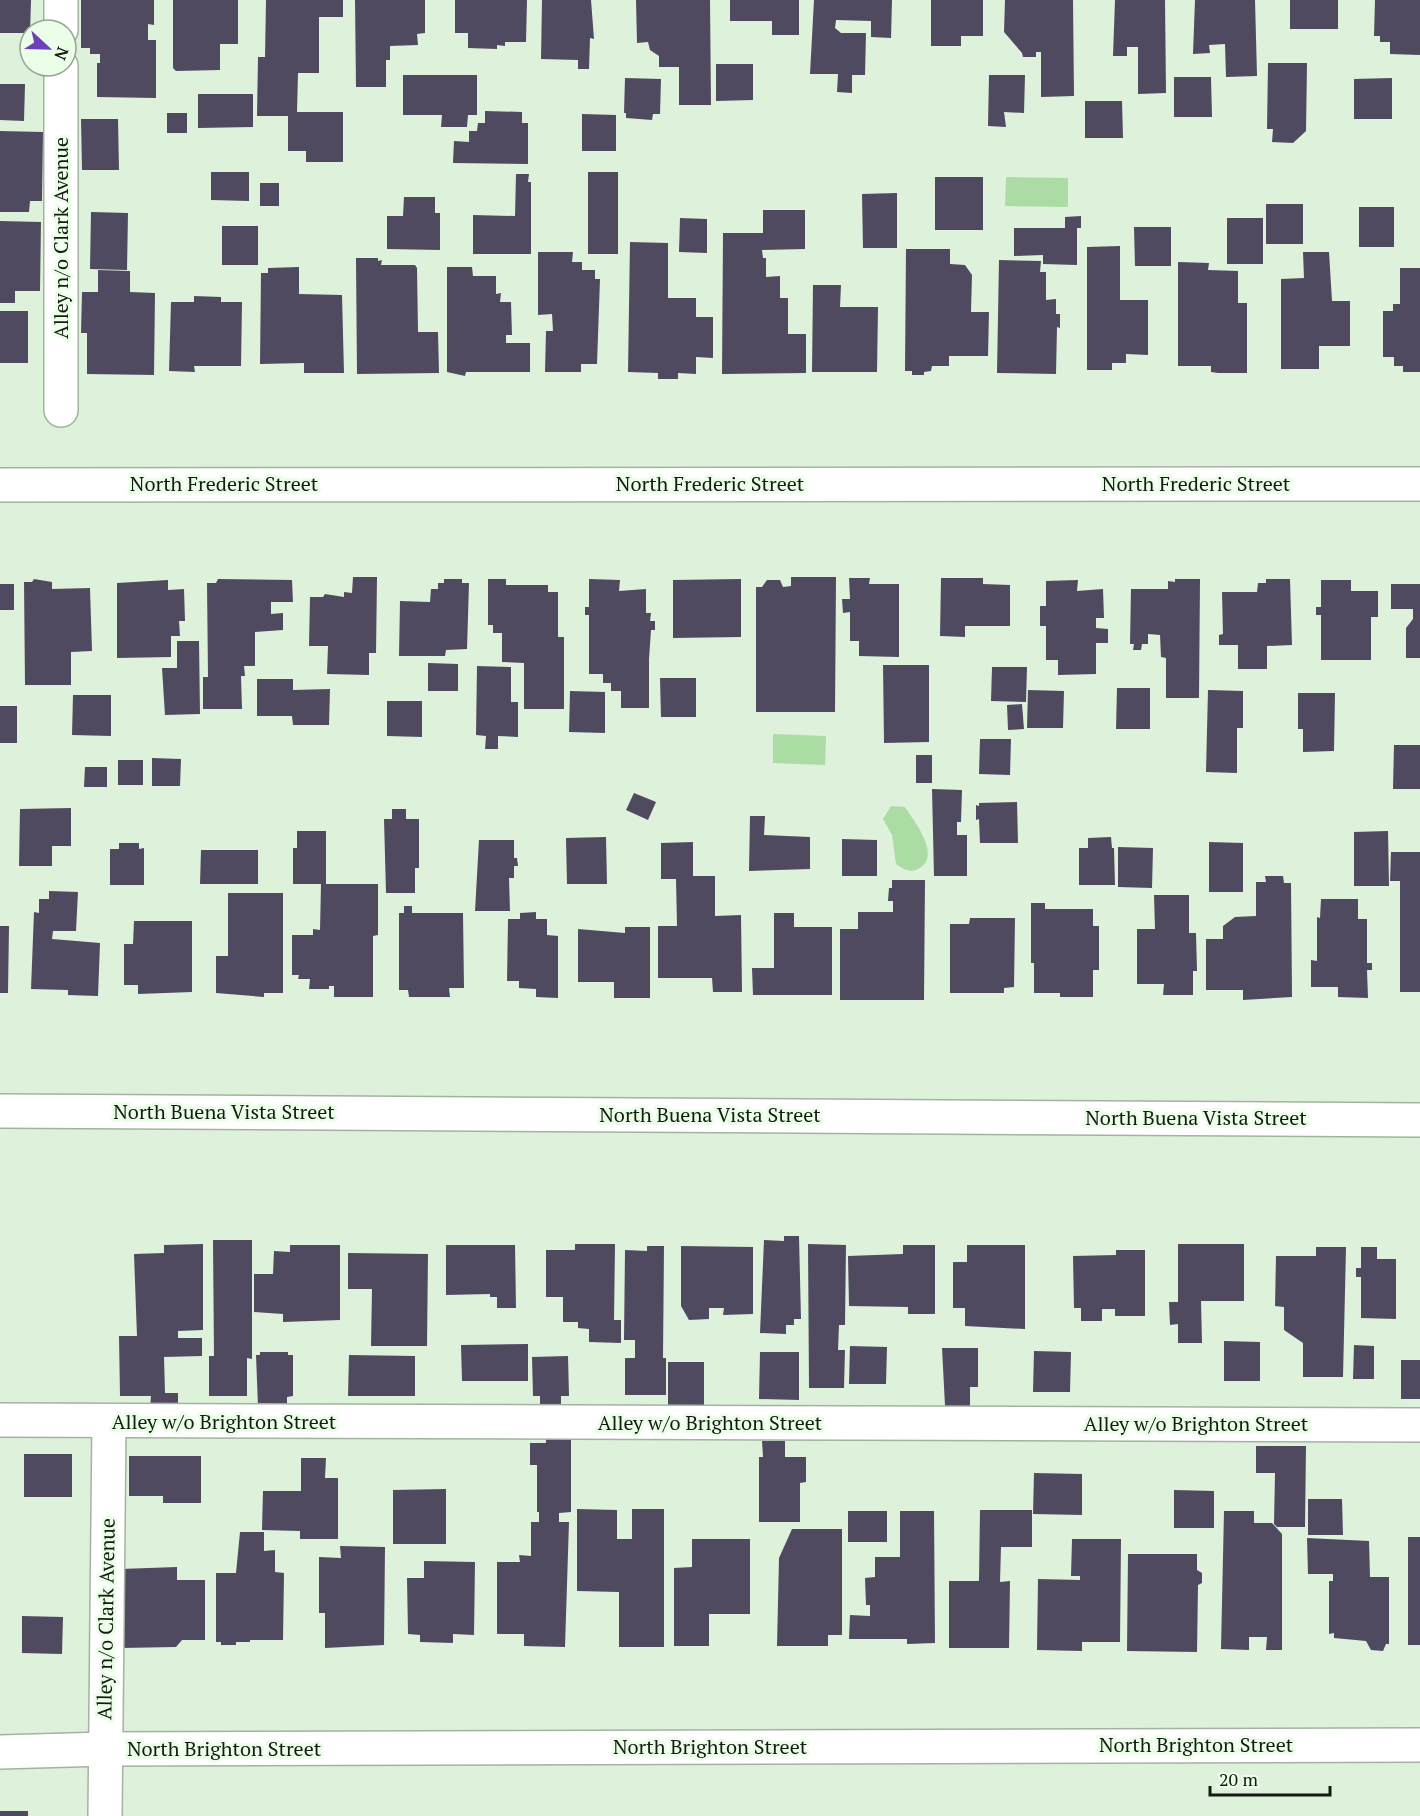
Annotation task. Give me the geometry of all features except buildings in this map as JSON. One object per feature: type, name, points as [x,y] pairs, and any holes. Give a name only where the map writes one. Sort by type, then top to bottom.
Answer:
[{"type":"street","points":[[62,0],[62,18]]},
{"type":"street","name":"Alley n/o Clark Avenue","points":[[61,78],[61,410]]},
{"type":"street","name":"North Frederic Street","points":[[0,485],[1420,484]]},
{"type":"street","name":"North Buena Vista Street","points":[[0,1111],[1420,1119]]},
{"type":"street","name":"Alley w/o Brighton Street","points":[[0,1420],[1420,1425]]},
{"type":"street","name":"Alley n/o Clark Avenue","points":[[105,1816],[109,1422]]},
{"type":"street","name":"North Brighton Street","points":[[0,1752],[105,1749],[1420,1745]]},
{"type":"shaded area","points":[[1006,177],[1068,178],[1068,207],[1005,206]]},
{"type":"shaded area","points":[[773,734],[826,736],[825,765],[773,763]]},
{"type":"shaded area","points":[[891,806],[905,807],[924,839],[928,856],[925,863],[918,869],[907,870],[896,864],[892,835],[883,819]]}]
